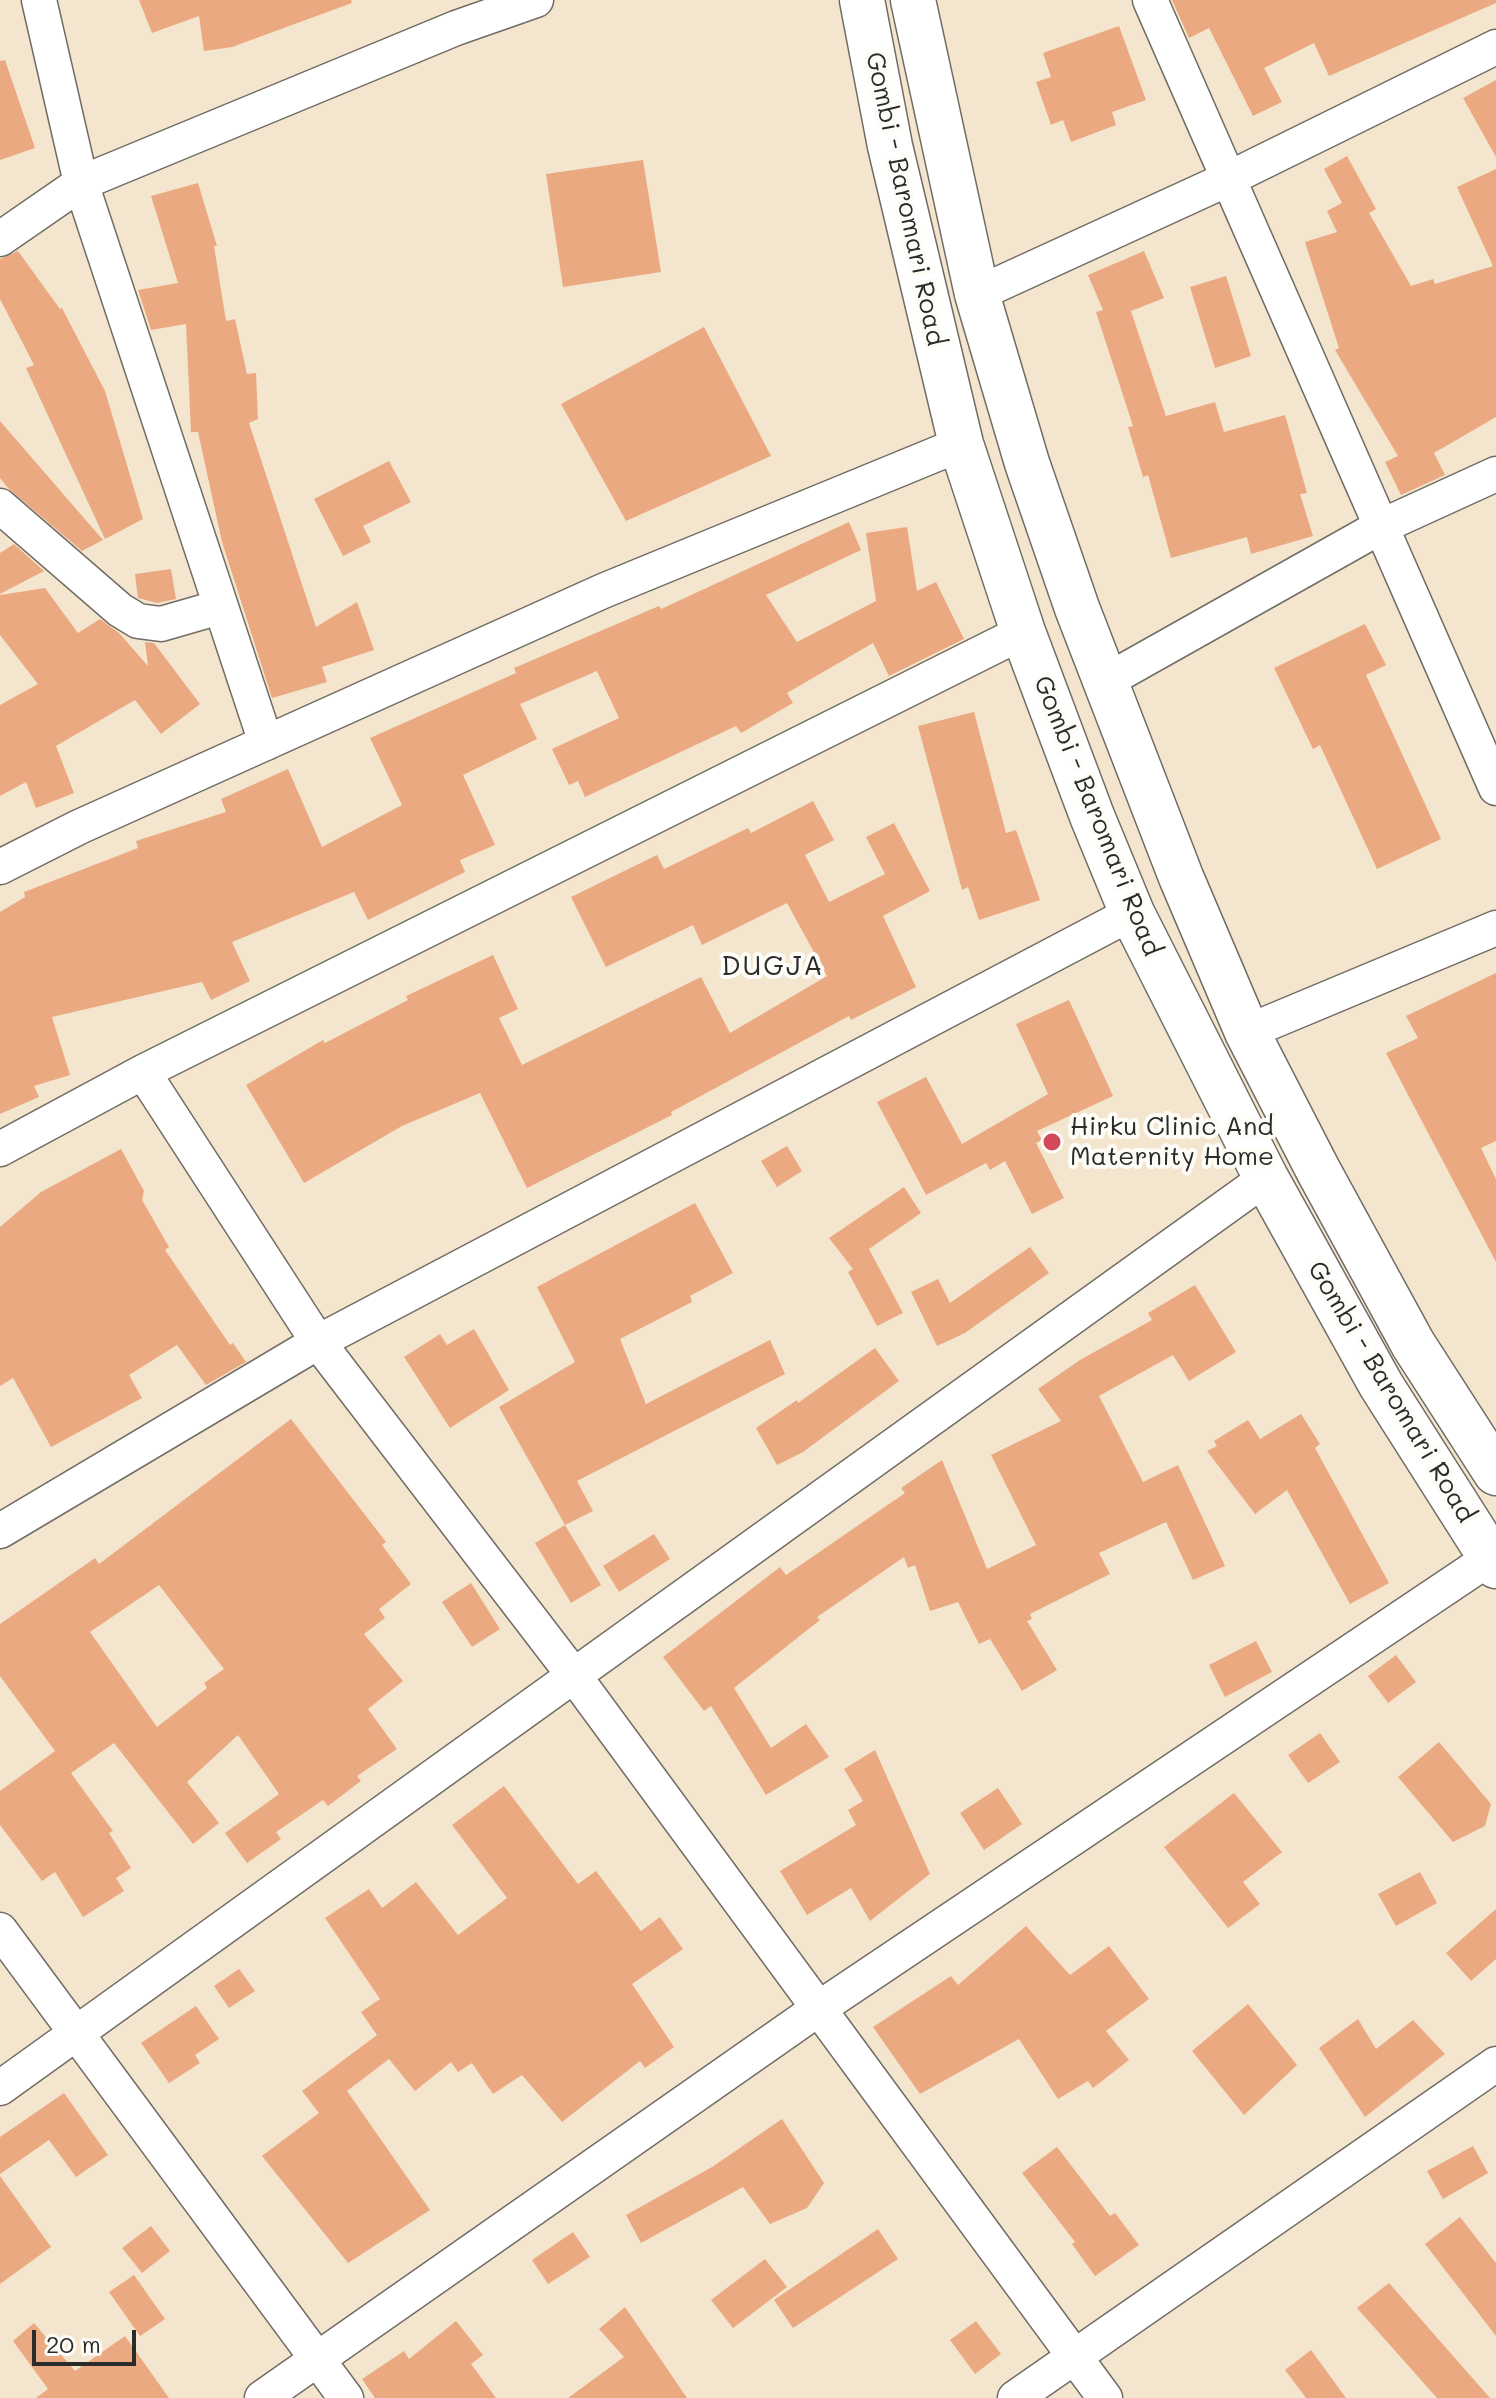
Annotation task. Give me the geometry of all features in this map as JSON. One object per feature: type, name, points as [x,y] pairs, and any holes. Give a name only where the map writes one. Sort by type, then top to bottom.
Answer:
[{"type":"main road","name":"Gombi - Baromari Road","points":[[862,0],[890,146],[961,444],[1023,632],[1132,913],[1266,1178],[1381,1385],[1494,1559]]},
{"type":"main road","name":"Gombi - Baromari Road","points":[[913,0],[977,294],[1027,463],[1181,877],[1247,1032],[1413,1344],[1496,1473]]},
{"type":"street","points":[[39,0],[81,183],[266,743]]},
{"type":"street","points":[[0,239],[81,183],[456,28],[536,0]]},
{"type":"street","points":[[1150,0],[1496,788]]},
{"type":"street","points":[[977,294],[1230,178],[1496,47]]},
{"type":"street","points":[[0,867],[79,827],[603,591],[961,444]]},
{"type":"street","points":[[1106,681],[1380,527],[1496,474]]},
{"type":"street","points":[[0,506],[120,610],[138,621],[161,624],[220,607]]},
{"type":"street","points":[[0,1149],[143,1072],[1023,632]]},
{"type":"street","points":[[0,1531],[318,1342],[1132,913]]},
{"type":"street","points":[[1247,1032],[1496,928]]},
{"type":"street","points":[[143,1072],[318,1342],[575,1677],[1105,2398]]},
{"type":"street","points":[[0,2088],[78,2035],[1266,1178]]},
{"type":"street","points":[[262,2398],[818,2009],[1494,1559]]},
{"type":"street","points":[[0,1930],[346,2398]]},
{"type":"street","points":[[1015,2398],[1496,2064]]},
{"type":"building","points":[[139,0],[351,0],[352,3],[232,47],[204,51],[199,16],[152,33]]},
{"type":"building","points":[[1172,0],[1496,0],[1496,3],[1329,76],[1314,43],[1264,68],[1282,102],[1253,116],[1209,28],[1189,38]]},
{"type":"building","points":[[1119,26],[1146,100],[1112,112],[1116,125],[1071,142],[1063,120],[1051,125],[1036,82],[1051,77],[1043,53]]},
{"type":"building","points":[[5,60],[35,148],[0,160],[0,61]]},
{"type":"building","points":[[1496,80],[1496,157],[1463,98]]},
{"type":"building","points":[[1347,156],[1376,209],[1369,213],[1411,286],[1433,279],[1435,284],[1493,266],[1457,187],[1496,169],[1496,417],[1434,453],[1445,475],[1401,495],[1385,462],[1398,456],[1335,350],[1339,348],[1305,242],[1337,232],[1327,211],[1342,203],[1324,169]]},
{"type":"building","points":[[643,160],[661,272],[563,287],[546,174]]},
{"type":"building","points":[[198,183],[217,246],[214,246],[226,321],[235,319],[247,374],[256,373],[258,419],[249,423],[316,627],[357,602],[374,650],[322,667],[327,682],[272,698],[222,542],[198,432],[191,432],[186,324],[151,330],[138,290],[178,283],[151,196]]},
{"type":"building","points":[[18,251],[62,308],[105,391],[143,519],[105,539],[26,368],[34,365],[0,299],[0,259]]},
{"type":"building","points":[[1144,251],[1164,298],[1131,311],[1166,416],[1215,402],[1224,432],[1285,415],[1307,493],[1300,494],[1313,536],[1251,554],[1247,537],[1171,558],[1148,475],[1143,477],[1128,427],[1133,426],[1096,312],[1103,310],[1088,275]]},
{"type":"building","points":[[1226,276],[1251,356],[1215,368],[1190,287]]},
{"type":"building","points":[[704,327],[771,456],[626,521],[561,404]]},
{"type":"building","points":[[0,421],[103,540],[82,551],[9,489],[0,478]]},
{"type":"building","points":[[389,461],[411,502],[363,526],[371,542],[343,556],[314,499]]},
{"type":"building","points":[[849,522],[861,550],[766,595],[797,642],[876,601],[866,533],[907,527],[917,591],[936,582],[964,639],[889,676],[873,643],[787,693],[793,703],[741,733],[736,726],[585,797],[578,781],[569,785],[552,749],[619,718],[597,671],[520,704],[537,739],[463,775],[495,845],[460,860],[465,872],[368,920],[354,892],[232,942],[250,981],[211,1000],[202,982],[52,1017],[70,1075],[34,1086],[39,1097],[0,1114],[0,912],[25,897],[24,892],[138,848],[136,841],[226,812],[221,799],[288,769],[322,847],[402,805],[370,738],[516,673],[514,668],[659,606],[661,609]]},
{"type":"building","points":[[14,544],[44,571],[0,594],[0,553]]},
{"type":"building","points":[[171,569],[176,599],[157,603],[138,598],[135,574]]},
{"type":"building","points":[[45,588],[78,633],[100,619],[119,633],[148,666],[145,642],[154,643],[200,704],[161,734],[135,700],[56,746],[74,793],[36,808],[26,782],[0,796],[0,705],[38,684],[0,635],[0,595]]},
{"type":"building","points":[[1365,624],[1386,665],[1366,675],[1441,839],[1377,869],[1320,745],[1313,749],[1274,668]]},
{"type":"building","points":[[974,712],[1006,833],[1016,830],[1040,900],[979,920],[968,887],[962,890],[918,726]]},
{"type":"building","points":[[813,801],[834,840],[805,855],[829,902],[885,874],[866,837],[894,823],[930,891],[883,916],[916,987],[851,1020],[849,1016],[671,1112],[672,1115],[527,1188],[480,1093],[402,1126],[304,1183],[246,1085],[323,1040],[325,1043],[408,1000],[406,996],[493,955],[518,1009],[499,1018],[522,1065],[701,977],[730,1033],[827,976],[787,903],[702,945],[693,925],[606,967],[571,897],[657,855],[664,869],[748,828],[751,833]]},
{"type":"building","points":[[1496,973],[1496,1141],[1481,1148],[1496,1179],[1496,1262],[1386,1053],[1418,1038],[1406,1016]]},
{"type":"building","points":[[1069,1000],[1113,1096],[1037,1131],[1042,1140],[1036,1143],[1064,1198],[1032,1214],[1005,1161],[990,1170],[986,1163],[926,1195],[877,1102],[926,1077],[962,1144],[1048,1094],[1016,1024]]},
{"type":"building","points":[[787,1146],[802,1171],[777,1187],[761,1161]]},
{"type":"building","points":[[121,1149],[144,1191],[142,1200],[169,1247],[165,1250],[230,1345],[233,1343],[246,1362],[206,1385],[177,1345],[129,1375],[142,1398],[51,1447],[13,1378],[0,1386],[0,1227],[41,1192]]},
{"type":"building","points":[[904,1187],[921,1213],[869,1249],[903,1313],[877,1326],[848,1272],[853,1269],[829,1238]]},
{"type":"building","points":[[695,1203],[733,1273],[690,1296],[692,1302],[620,1339],[646,1404],[770,1340],[785,1374],[577,1481],[593,1511],[565,1525],[499,1407],[575,1362],[537,1287]]},
{"type":"building","points":[[1030,1247],[1049,1273],[965,1333],[937,1346],[911,1292],[938,1279],[950,1303]]},
{"type":"building","points":[[1195,1285],[1236,1352],[1189,1381],[1173,1355],[1099,1396],[1143,1482],[1178,1465],[1225,1566],[1193,1580],[1166,1522],[1099,1553],[1110,1574],[1030,1614],[1032,1619],[1027,1621],[1057,1670],[1022,1691],[990,1639],[979,1644],[958,1602],[930,1611],[915,1565],[908,1568],[904,1557],[817,1617],[820,1620],[734,1688],[771,1748],[806,1724],[829,1757],[766,1795],[711,1706],[704,1711],[663,1657],[780,1567],[786,1575],[905,1493],[901,1488],[942,1460],[987,1569],[1036,1545],[991,1455],[1061,1421],[1038,1389],[1080,1360],[1152,1320],[1148,1313]]},
{"type":"building","points":[[474,1329],[509,1390],[450,1428],[404,1357],[440,1334],[447,1345]]},
{"type":"building","points":[[875,1348],[899,1381],[803,1452],[777,1465],[756,1428],[797,1400],[798,1403]]},
{"type":"building","points":[[1301,1414],[1320,1444],[1315,1448],[1389,1583],[1350,1604],[1287,1490],[1255,1514],[1207,1451],[1217,1446],[1214,1441],[1248,1420],[1260,1439]]},
{"type":"building","points":[[291,1419],[386,1542],[382,1545],[411,1584],[379,1609],[385,1618],[364,1634],[403,1681],[368,1709],[397,1749],[357,1776],[361,1781],[328,1806],[323,1800],[276,1832],[281,1839],[247,1863],[225,1833],[279,1794],[238,1735],[187,1782],[219,1823],[193,1844],[114,1743],[71,1773],[113,1831],[109,1833],[131,1868],[116,1878],[124,1891],[83,1917],[55,1872],[42,1881],[0,1825],[0,1791],[55,1751],[0,1676],[0,1624],[95,1558],[99,1564]],"holes":[[[159,1585],[224,1669],[204,1683],[207,1688],[157,1727],[90,1632]]]},
{"type":"building","points":[[565,1525],[601,1585],[571,1603],[535,1543]]},
{"type":"building","points":[[654,1534],[670,1559],[619,1592],[603,1566]]},
{"type":"building","points":[[471,1583],[500,1629],[472,1647],[442,1602]]},
{"type":"building","points":[[1256,1641],[1272,1672],[1225,1697],[1209,1665]]},
{"type":"building","points":[[1396,1655],[1416,1682],[1388,1703],[1368,1676]]},
{"type":"building","points":[[1320,1733],[1340,1762],[1308,1783],[1288,1755]]},
{"type":"building","points":[[1439,1742],[1491,1804],[1485,1826],[1453,1842],[1398,1777]]},
{"type":"building","points":[[875,1750],[930,1874],[870,1921],[851,1888],[807,1915],[780,1871],[856,1825],[848,1810],[863,1801],[844,1769]]},
{"type":"building","points":[[504,1786],[578,1884],[596,1871],[641,1931],[660,1917],[683,1949],[632,1984],[674,2047],[645,2068],[640,2061],[562,2122],[522,2075],[493,2094],[472,2063],[458,2072],[451,2062],[415,2091],[389,2059],[347,2091],[430,2210],[348,2263],[262,2156],[319,2113],[302,2091],[377,2035],[361,2012],[380,1999],[325,1918],[369,1889],[382,1908],[416,1882],[458,1935],[507,1898],[452,1825]]},
{"type":"building","points":[[998,1788],[1022,1824],[984,1850],[960,1813]]},
{"type":"building","points":[[1234,1793],[1282,1852],[1243,1882],[1260,1904],[1228,1928],[1164,1847]]},
{"type":"building","points":[[1420,1872],[1437,1903],[1396,1926],[1378,1894]]},
{"type":"building","points":[[1496,1909],[1496,1959],[1471,1981],[1446,1953]]},
{"type":"building","points":[[1026,1926],[1070,1975],[1109,1946],[1149,1999],[1106,2031],[1129,2060],[1093,2088],[1088,2081],[1058,2099],[1019,2039],[920,2094],[873,2027],[951,1976],[958,1985]]},
{"type":"building","points":[[239,1969],[255,1991],[229,2008],[214,1986]]},
{"type":"building","points":[[1248,2004],[1297,2065],[1244,2115],[1192,2051]]},
{"type":"building","points":[[196,2006],[219,2039],[195,2055],[200,2063],[169,2083],[141,2043]]},
{"type":"building","points":[[1358,2019],[1376,2049],[1413,2020],[1445,2054],[1365,2117],[1319,2048]]},
{"type":"building","points":[[64,2093],[108,2155],[76,2177],[49,2140],[0,2174],[0,2137]]},
{"type":"building","points":[[782,2119],[824,2183],[807,2208],[770,2224],[743,2187],[641,2243],[626,2215],[712,2167]]},
{"type":"building","points":[[1473,2146],[1488,2173],[1443,2199],[1427,2171]]},
{"type":"building","points":[[1057,2147],[1110,2216],[1115,2213],[1139,2245],[1095,2276],[1072,2244],[1075,2242],[1022,2173]]},
{"type":"building","points":[[0,2176],[51,2247],[0,2284]]},
{"type":"building","points":[[1460,2217],[1496,2263],[1496,2336],[1425,2244]]},
{"type":"building","points":[[151,2226],[170,2251],[142,2273],[122,2248]]},
{"type":"building","points":[[878,2229],[898,2259],[793,2328],[774,2300]]},
{"type":"building","points":[[573,2232],[590,2257],[548,2284],[532,2260]]},
{"type":"building","points":[[765,2259],[787,2287],[733,2328],[711,2300]]},
{"type":"building","points":[[134,2275],[165,2319],[140,2336],[109,2292]]},
{"type":"building","points":[[1389,2283],[1490,2398],[1437,2398],[1357,2308]]},
{"type":"building","points":[[625,2307],[687,2398],[568,2398],[624,2357],[599,2329]]},
{"type":"building","points":[[456,2321],[483,2355],[471,2364],[496,2398],[375,2398],[362,2379],[404,2351],[409,2359]]},
{"type":"building","points":[[976,2321],[1001,2354],[975,2374],[950,2340]]},
{"type":"building","points":[[34,2323],[75,2371],[125,2336],[169,2398],[36,2398],[48,2389],[13,2341]]},
{"type":"building","points":[[1311,2350],[1346,2398],[1306,2398],[1285,2370]]},
{"type":"place","name":"Hirku Clinic And Maternity Home","points":[[1052,1142]]},
{"type":"district","name":"DUGJA","points":[[773,966]]}]
